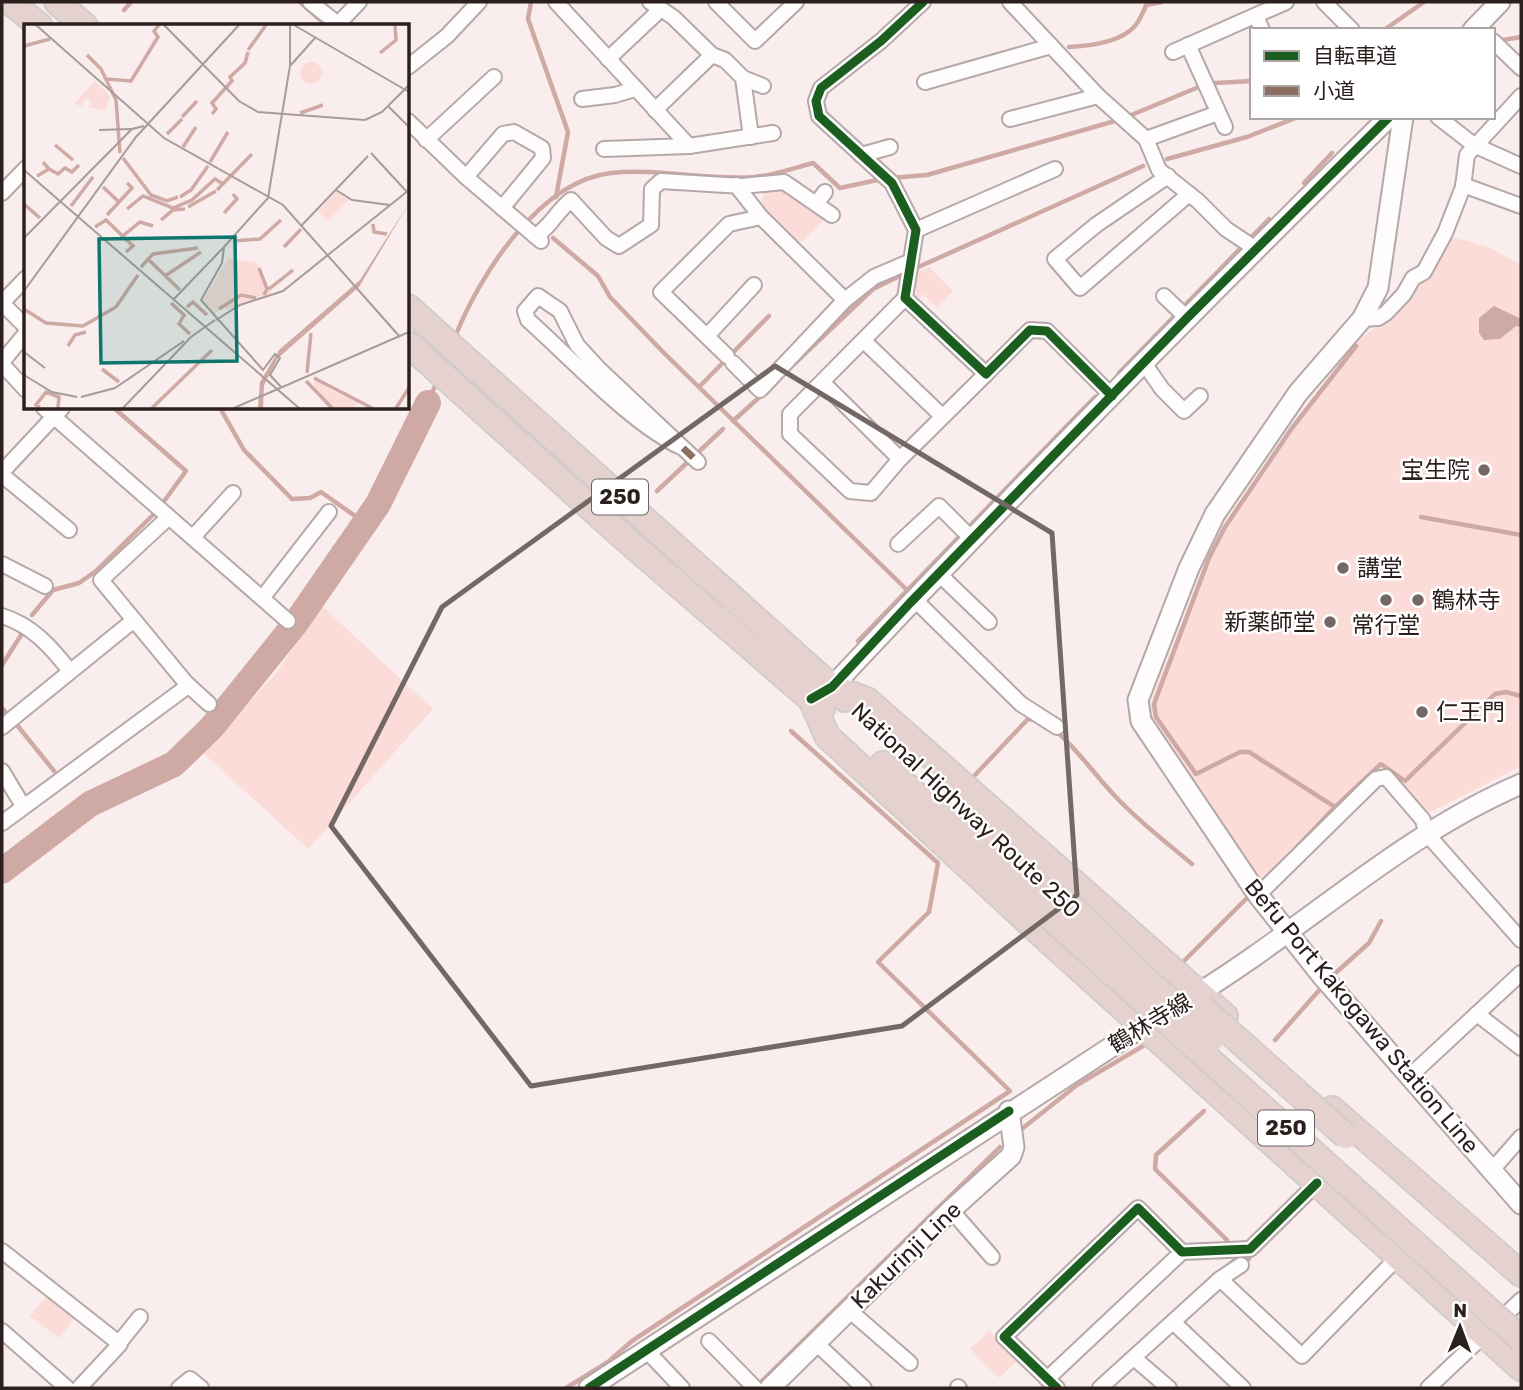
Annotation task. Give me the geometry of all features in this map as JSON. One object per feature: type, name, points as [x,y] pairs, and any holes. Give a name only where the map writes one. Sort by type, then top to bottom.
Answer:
[{"type":"highway","points":[[10,2],[38,24]]},
{"type":"highway","points":[[32,2],[56,24]]},
{"type":"highway","points":[[57,2],[83,24]]},
{"type":"highway","points":[[75,2],[98,24]]},
{"type":"highway","name":"National Highway Route 250","points":[[410,309],[1521,1339]]},
{"type":"highway","name":"National Highway Route 250","points":[[410,346],[623,537],[822,693]]},
{"type":"highway","name":"250","points":[[1521,1273],[1198,993],[867,700],[822,693],[827,736],[1521,1368]]},
{"type":"highway","name":"National Highway Route 250","points":[[1058,909],[1097,930],[1152,986],[1521,1316]]},
{"type":"highway","name":"250","points":[[1097,930],[1146,960],[1521,1292]]},
{"type":"main road","points":[[1477,28],[1500,2]]},
{"type":"main road","points":[[822,693],[939,574],[966,533],[1144,363],[1182,313],[1249,244],[1386,119]]},
{"type":"main road","name":"Befu Port Kakogawa Station Line","points":[[1403,119],[1378,288],[1362,319],[1298,393],[1215,514],[1189,568],[1138,700],[1141,721],[1258,895],[1327,982],[1521,1204]]},
{"type":"main road","name":"鶴林寺線","points":[[592,1388],[1009,1111],[1289,933],[1426,833],[1521,784]]},
{"type":"main road","name":"Kakurinji Line","points":[[768,1386],[1011,1156],[1014,1147],[1009,1111]]},
{"type":"street","points":[[310,2],[338,24],[359,2]]},
{"type":"street","points":[[410,65],[447,37],[479,2]]},
{"type":"street","points":[[556,2],[690,146]]},
{"type":"street","points":[[716,2],[755,41],[796,2]]},
{"type":"street","points":[[923,2],[881,41],[821,88],[816,102],[819,116],[892,183],[916,230],[905,298],[790,414],[790,434],[850,491],[871,493],[900,459],[1030,330],[1047,331],[1112,396]]},
{"type":"street","points":[[1010,2],[1098,96],[1146,139],[1158,170],[1189,194],[1226,229],[1249,244]]},
{"type":"street","points":[[1173,52],[1259,23],[1286,2]]},
{"type":"street","points":[[1325,2],[1350,28]]},
{"type":"street","points":[[608,59],[655,5],[712,55],[725,60],[743,78],[763,86]]},
{"type":"street","points":[[1495,43],[1521,68]]},
{"type":"street","points":[[1146,139],[1221,120],[1188,45]]},
{"type":"street","points":[[925,82],[952,68],[1051,46]]},
{"type":"street","points":[[655,110],[712,55]]},
{"type":"street","points":[[426,140],[494,77]]},
{"type":"street","points":[[743,78],[751,137]]},
{"type":"street","points":[[582,99],[615,95],[635,89]]},
{"type":"street","points":[[1010,119],[1098,96]]},
{"type":"street","points":[[1362,319],[1386,313],[1404,294],[1413,278],[1424,272],[1445,233],[1463,185],[1467,155],[1521,96]]},
{"type":"street","points":[[1441,119],[1474,145],[1521,166]]},
{"type":"street","points":[[410,123],[466,177],[530,232],[548,229],[555,213],[571,200],[606,238],[619,246],[651,225],[652,189],[661,181],[736,185],[784,182],[821,198],[832,215]]},
{"type":"street","points":[[466,177],[503,134],[514,132],[542,148],[543,158],[502,208]]},
{"type":"street","points":[[604,149],[690,146],[773,133]]},
{"type":"street","points":[[861,155],[891,147]]},
{"type":"street","points":[[916,230],[1055,169]]},
{"type":"street","points":[[2,193],[24,170]]},
{"type":"street","points":[[1168,176],[1096,225],[1055,259],[1080,288],[1189,194]]},
{"type":"street","points":[[736,185],[761,217],[845,300]]},
{"type":"street","points":[[1463,185],[1521,206]]},
{"type":"street","points":[[761,217],[729,224],[661,292],[730,359],[741,381],[760,390],[845,300],[874,278],[909,268]]},
{"type":"street","points":[[24,280],[2,303],[24,325]]},
{"type":"street","points":[[707,336],[754,285]]},
{"type":"street","points":[[682,448],[663,439],[642,422],[528,320],[525,311],[531,301],[538,296],[547,299],[560,311],[577,345],[698,462]]},
{"type":"street","points":[[1164,296],[1182,313]]},
{"type":"street","points":[[905,298],[986,374]]},
{"type":"street","points":[[24,336],[2,363],[24,388]]},
{"type":"street","points":[[864,341],[942,416]]},
{"type":"street","points":[[1144,363],[1162,389],[1184,411],[1200,396]]},
{"type":"street","points":[[823,383],[900,459]]},
{"type":"street","points":[[69,530],[2,474],[53,411],[288,621]]},
{"type":"street","points":[[193,537],[233,493]]},
{"type":"street","points":[[898,544],[939,506],[966,533]]},
{"type":"street","points":[[262,597],[329,512]]},
{"type":"street","points":[[169,517],[101,580],[186,683],[209,704]]},
{"type":"street","points":[[2,565],[45,586]]},
{"type":"street","points":[[939,574],[989,622]]},
{"type":"street","points":[[914,599],[1021,704],[1056,727]]},
{"type":"street","points":[[2,615],[21,621],[50,646],[70,671]]},
{"type":"street","points":[[2,727],[134,620]]},
{"type":"street","points":[[2,823],[184,689],[186,683]]},
{"type":"street","points":[[2,771],[23,806]]},
{"type":"street","points":[[1258,895],[1376,779],[1386,777],[1423,820],[1426,833],[1521,940]]},
{"type":"street","points":[[1410,1076],[1521,972]]},
{"type":"street","points":[[1477,1014],[1521,1048]]},
{"type":"street","points":[[1492,1170],[1521,1137]]},
{"type":"street","points":[[1182,1252],[1138,1208],[1004,1337],[1052,1383],[1182,1252],[1250,1249],[1317,1184]]},
{"type":"street","points":[[951,1210],[992,1256]]},
{"type":"street","points":[[2,1251],[118,1343]]},
{"type":"street","points":[[1220,1279],[1302,1356],[1399,1256]]},
{"type":"street","points":[[1100,1388],[1220,1279],[1241,1265]]},
{"type":"street","points":[[1428,1388],[1521,1300]]},
{"type":"street","points":[[850,1311],[910,1363]]},
{"type":"street","points":[[79,1388],[86,1384],[140,1317]]},
{"type":"street","points":[[1173,1322],[1240,1387]]},
{"type":"street","points":[[2,1331],[66,1388]]},
{"type":"street","points":[[709,1341],[768,1386]]},
{"type":"street","points":[[816,1343],[864,1388]]},
{"type":"street","points":[[646,1350],[682,1388]]},
{"type":"street","points":[[1134,1358],[1169,1388]]},
{"type":"street","points":[[179,1388],[190,1379],[201,1388]]},
{"type":"highlighted area","points":[[775,366],[1052,533],[1077,895],[902,1026],[531,1086],[331,826],[442,607]]},
{"type":"shaded area","points":[[781,187],[825,219],[803,241],[796,241],[760,205],[766,189]]},
{"type":"shaded area","points":[[1455,238],[1489,247],[1521,265],[1521,766],[1427,814],[1406,787],[1381,765],[1260,881],[1188,776],[1149,712],[1154,693],[1211,548],[1234,509],[1353,344],[1400,310],[1429,273],[1448,240]]},
{"type":"shaded area","points":[[929,267],[953,291],[937,308],[923,294],[919,298],[916,296],[917,272]]},
{"type":"shaded area","points":[[1494,306],[1521,319],[1521,327],[1516,326],[1500,339],[1484,340],[1479,333],[1479,318]]},
{"type":"shaded area","points":[[322,606],[433,709],[308,849],[202,752],[274,676]]},
{"type":"shaded area","points":[[50,1292],[78,1314],[59,1338],[30,1316]]},
{"type":"shaded area","points":[[989,1331],[1018,1360],[999,1378],[970,1349]]},
{"type":"waterway","points":[[124,10],[131,2]]},
{"type":"waterway","points":[[300,2],[325,24]]},
{"type":"waterway","points":[[531,2],[528,19],[568,132],[556,197]]},
{"type":"waterway","points":[[1069,47],[1085,46],[1121,36],[1138,22],[1148,2]]},
{"type":"waterway","points":[[1146,5],[1162,2]]},
{"type":"waterway","points":[[1387,28],[1424,2]]},
{"type":"waterway","points":[[1503,40],[1521,37]]},
{"type":"waterway","points":[[1215,83],[1250,81]]},
{"type":"waterway","points":[[1129,116],[1201,86]]},
{"type":"waterway","points":[[1167,159],[1247,137],[1293,119]]},
{"type":"waterway","points":[[891,178],[927,175],[1115,121]]},
{"type":"waterway","points":[[1304,183],[1332,153]]},
{"type":"waterway","points":[[455,337],[479,287],[515,235],[536,212],[560,193],[585,180],[611,173],[629,172],[755,177],[813,163],[840,188],[882,179]]},
{"type":"waterway","points":[[914,269],[1143,166]]},
{"type":"waterway","points":[[1119,373],[1269,219]]},
{"type":"waterway","points":[[553,238],[598,276],[610,297],[664,353],[907,590]]},
{"type":"waterway","points":[[794,364],[873,289],[906,273]]},
{"type":"waterway","points":[[701,385],[769,316]]},
{"type":"waterway","points":[[1297,847],[1335,807],[1249,752],[1240,752],[1196,774],[1156,717],[1154,704],[1209,558],[1225,527],[1292,428],[1356,346]]},
{"type":"waterway","points":[[428,403],[437,381]]},
{"type":"waterway","points":[[733,421],[763,394]]},
{"type":"waterway","points":[[858,641],[1095,397]]},
{"type":"waterway","points":[[2,871],[90,804],[174,764],[212,727],[295,624],[378,504],[428,403]]},
{"type":"waterway","points":[[116,410],[186,471],[162,504]]},
{"type":"waterway","points":[[221,410],[244,450],[292,499],[310,498],[321,492],[365,523]]},
{"type":"waterway","points":[[657,491],[723,429]]},
{"type":"waterway","points":[[32,615],[53,590],[79,583],[96,571],[156,512]]},
{"type":"waterway","points":[[1421,517],[1521,535]]},
{"type":"waterway","points":[[2,665],[23,632]]},
{"type":"waterway","points":[[1335,807],[1381,764],[1405,781],[1495,694],[1506,692],[1521,696]]},
{"type":"waterway","points":[[2,708],[7,714]]},
{"type":"waterway","points":[[975,775],[1028,719],[1036,720]]},
{"type":"waterway","points":[[17,725],[54,771]]},
{"type":"waterway","points":[[566,1388],[608,1362],[632,1341],[1010,1091],[878,962],[929,912],[938,863],[791,731]]},
{"type":"waterway","points":[[1056,731],[1124,805],[1192,864]]},
{"type":"waterway","points":[[1183,962],[1251,894]]},
{"type":"waterway","points":[[1331,977],[1369,943],[1381,921]]},
{"type":"waterway","points":[[1275,1040],[1323,986]]},
{"type":"waterway","points":[[1018,1132],[1077,1085],[1143,1046]]},
{"type":"waterway","points":[[1204,1111],[1156,1155],[1155,1169],[1227,1240]]},
{"type":"waterway","points":[[756,1387],[1000,1147]]},
{"type":"waterway","points":[[1223,1269],[1239,1257],[1249,1259]]},
{"type":"marked path","points":[[683,448],[698,462]]},
{"type":"cycle path","points":[[923,2],[881,41],[821,88],[816,101],[819,116],[892,183],[916,230],[905,298],[986,374],[1030,330],[1047,331],[1112,396]]},
{"type":"cycle path","points":[[811,699],[832,687],[1187,318],[1387,119]]},
{"type":"cycle path","points":[[589,1388],[1009,1111]]},
{"type":"cycle path","points":[[1057,1388],[1004,1337],[1138,1208],[1182,1252],[1250,1249],[1317,1183]]},
{"type":"place","name":"宝生院","points":[[1484,470]]},
{"type":"place","name":"講堂","points":[[1343,568]]},
{"type":"place","name":"常行堂","points":[[1386,600]]},
{"type":"place","name":"鶴林寺","points":[[1418,600]]},
{"type":"place","name":"新薬師堂","points":[[1330,622]]},
{"type":"place","name":"仁王門","points":[[1422,712]]}]
